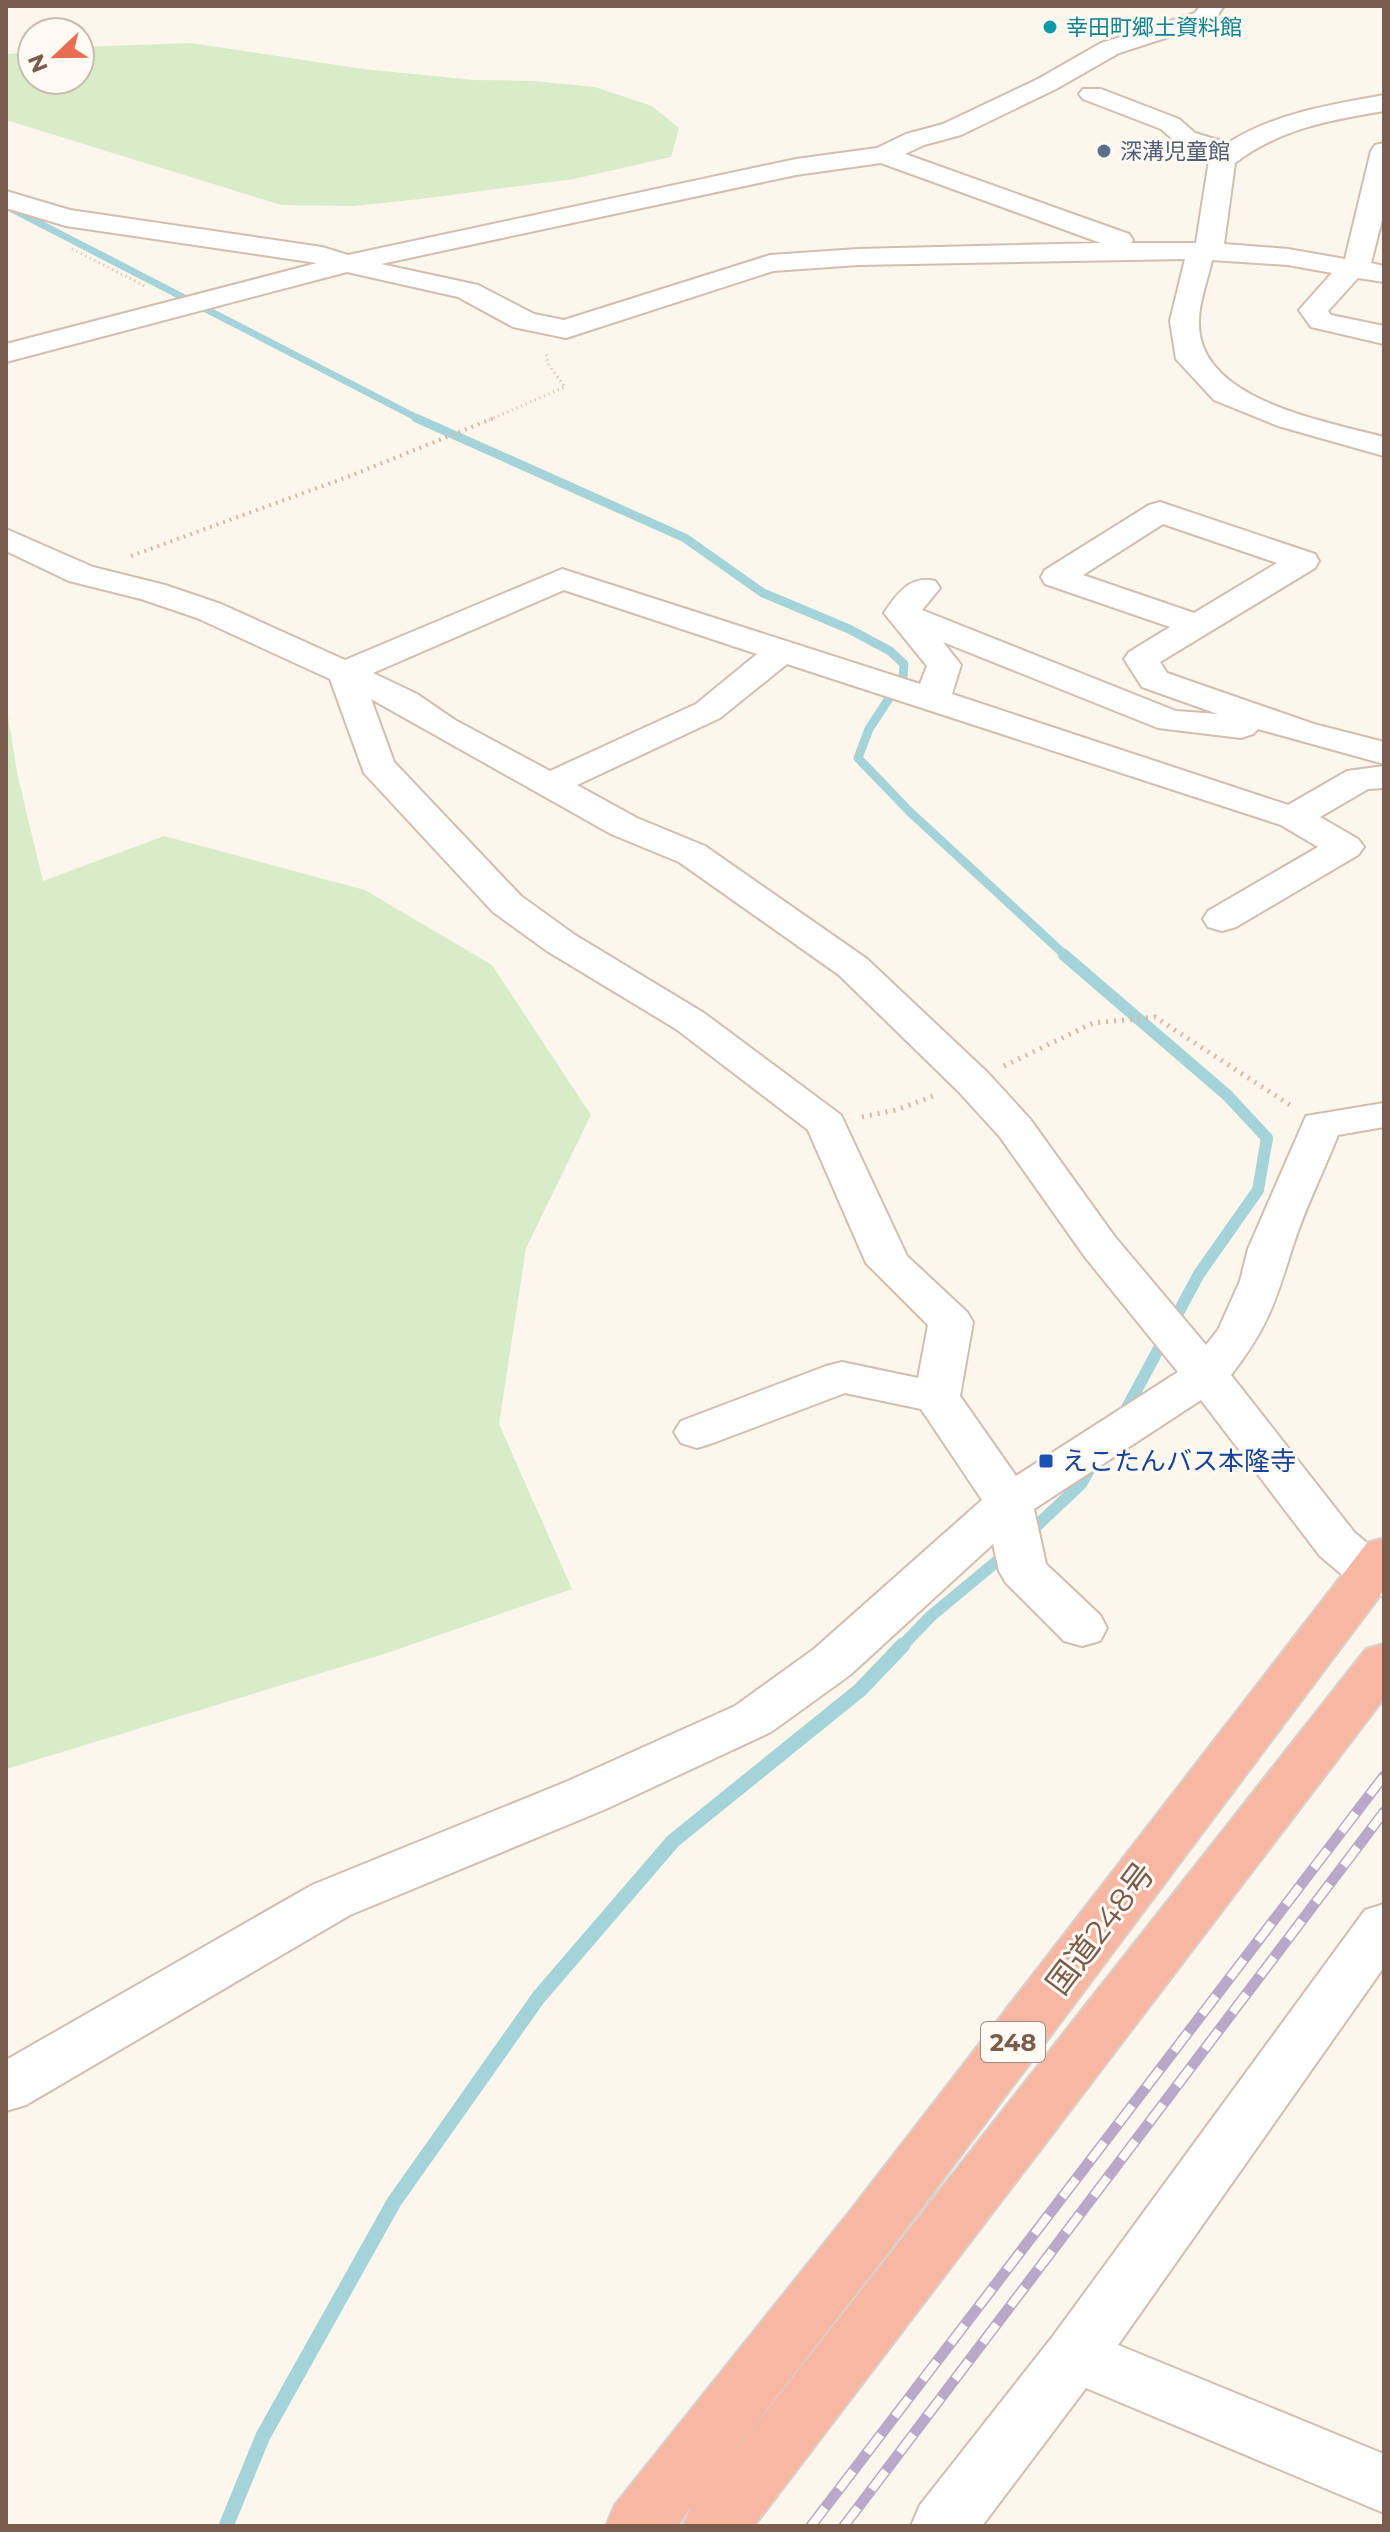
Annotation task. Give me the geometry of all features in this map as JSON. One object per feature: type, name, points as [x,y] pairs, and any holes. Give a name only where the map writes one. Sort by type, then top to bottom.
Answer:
[{"type":"highway","name":"国道248号","points":[[638,2526],[872,2228],[1379,1569]]},
{"type":"highway","name":"248","points":[[715,2526],[1384,1662]]},
{"type":"street","points":[[6,353],[344,264],[796,167],[883,155],[915,139],[952,130],[1047,84],[1110,48],[1204,18],[1212,6]]},
{"type":"street","points":[[1092,94],[1170,124],[1186,138],[1231,152]]},
{"type":"street","points":[[1384,103],[1298,121],[1258,134],[1222,160],[1210,244],[1199,257],[1184,321],[1191,359],[1225,394],[1289,420],[1384,447]]},
{"type":"street","points":[[1384,151],[1355,267],[1313,310],[1321,321],[1384,335]]},
{"type":"street","points":[[883,155],[1148,250]]},
{"type":"street","points":[[6,199],[66,218],[322,255],[344,264],[473,292],[517,318],[545,328],[566,329],[770,263],[938,254],[1206,251],[1288,257],[1384,274]]},
{"type":"street","points":[[1197,625],[1057,577],[1160,512],[1303,561],[1141,659],[1154,680],[1301,732],[1384,753]]},
{"type":"street","points":[[6,539],[81,574],[153,592],[209,611],[405,701],[443,727],[624,826],[692,854],[853,967],[973,1082],[1015,1128],[1100,1247],[1337,1544],[1379,1569]]},
{"type":"street","points":[[345,673],[562,579],[1293,817],[1345,847],[1222,919]]},
{"type":"street","points":[[933,698],[944,665],[912,600],[1170,721],[1301,732]]},
{"type":"street","points":[[548,785],[708,711],[781,652]]},
{"type":"street","points":[[345,673],[377,765],[507,904],[561,943],[690,1021],[826,1124],[888,1263],[951,1322],[937,1397],[1014,1527],[1023,1571],[1082,1628]]},
{"type":"street","points":[[1293,817],[1360,779],[1384,777]]},
{"type":"street","points":[[6,2088],[331,1900],[587,1795],[753,1719],[1014,1527],[1100,1442],[1140,1417],[1193,1360],[1238,1335],[1262,1281],[1270,1249],[1321,1125],[1384,1115]]},
{"type":"street","points":[[697,1432],[842,1377],[937,1397]]},
{"type":"street","points":[[943,2526],[1075,2355],[1384,1925]]},
{"type":"street","points":[[1075,2355],[1384,2484]]},
{"type":"path","points":[[64,246],[187,304]]},
{"type":"path","points":[[81,574],[316,490],[565,387],[548,364],[542,333],[545,328]]},
{"type":"path","points":[[826,1124],[896,1110],[973,1082],[1093,1023],[1155,1017],[1321,1125]]},
{"type":"green space","points":[[191,43],[363,69],[595,87],[652,106],[679,128],[671,157],[574,179],[354,206],[281,205],[6,120],[6,54],[16,53],[16,96],[96,96],[96,46]]},
{"type":"green space","points":[[6,703],[17,773],[43,881],[164,836],[365,890],[492,965],[591,1115],[526,1248],[499,1424],[572,1589],[384,1654],[6,1769]]},
{"type":"waterway","points":[[6,206],[421,420]]},
{"type":"waterway","points":[[416,418],[685,538],[763,593],[849,629],[890,651],[904,664],[903,677],[869,729],[858,758],[910,812],[1067,957]]},
{"type":"waterway","points":[[1064,955],[1227,1095],[1267,1138],[1258,1190],[1199,1274],[1122,1417]]},
{"type":"waterway","points":[[1028,1534],[1081,1484],[1093,1463]]},
{"type":"waterway","points":[[901,1647],[931,1616],[1008,1552]]},
{"type":"waterway","points":[[226,2526],[263,2436],[394,2202],[538,1998],[673,1841],[860,1690],[903,1645]]},
{"type":"railway","points":[[811,2526],[1384,1776]]},
{"type":"railway","points":[[844,2526],[1384,1812]]},
{"type":"place","name":"幸田町郷土資料館","points":[[1050,27]]},
{"type":"place","name":"深溝児童館","points":[[1104,151]]},
{"type":"place","name":"えこたんバス本隆寺","points":[[1046,1461]]}]
